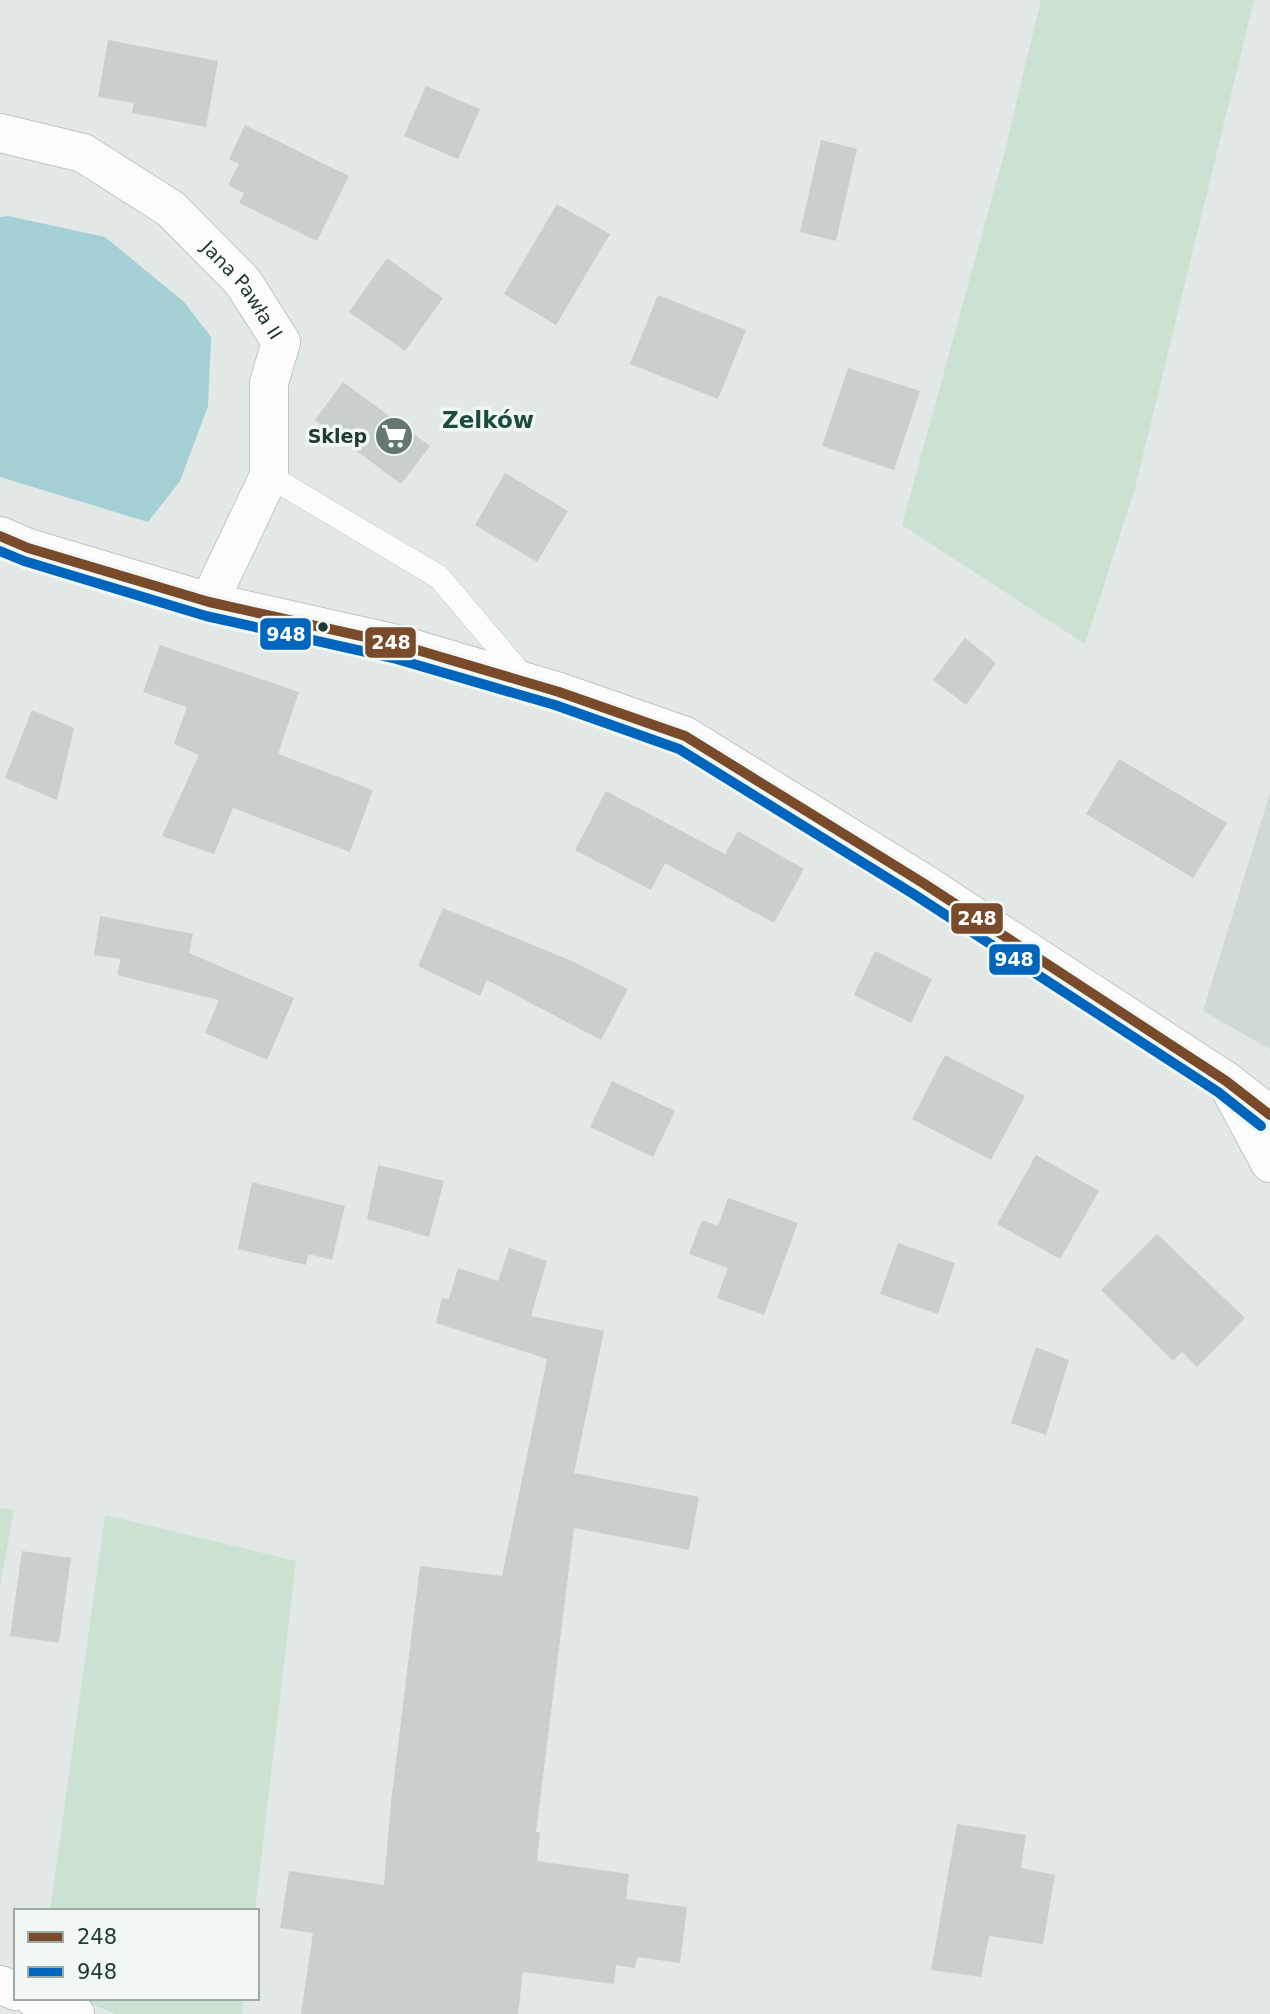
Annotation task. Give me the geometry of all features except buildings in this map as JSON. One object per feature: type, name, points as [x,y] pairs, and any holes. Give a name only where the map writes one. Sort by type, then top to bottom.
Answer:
[{"type":"street","name":"Jana Pawła II","points":[[0,133],[83,153],[171,209],[243,282],[281,342],[269,383],[269,477],[209,602]]},
{"type":"street","points":[[0,536],[28,548],[209,602],[397,644],[685,736],[923,883],[1226,1081],[1270,1115]]},
{"type":"street","points":[[1226,1081],[1270,1163]]},
{"type":"street","points":[[39,2000],[75,2014]]},
{"type":"lane","points":[[269,477],[439,577],[529,684]]},
{"type":"shaded area","points":[[1270,793],[1270,1049],[1203,1011]]},
{"type":"green space","points":[[1041,0],[1254,0],[1135,488],[1085,644],[902,525],[1003,158]]},
{"type":"green space","points":[[0,1508],[14,1510],[0,1586]]},
{"type":"green space","points":[[105,1515],[296,1561],[255,1909],[50,1909]]},
{"type":"green space","points":[[81,2000],[244,2000],[242,2014],[116,2014]]},
{"type":"water","points":[[8,216],[105,237],[184,302],[211,337],[208,406],[180,481],[148,522],[0,477],[0,217]]},
{"type":"transit line","name":"248","points":[[0,536],[28,548],[209,602],[397,644],[559,692],[685,736],[923,883],[1226,1081],[1270,1115]]},
{"type":"transit line","name":"948","points":[[0,551],[24,561],[206,616],[393,658],[555,705],[679,749],[915,895],[1218,1092],[1261,1126]]},
{"type":"place","name":"Sklep","points":[[394,436]]},
{"type":"district","name":"Zelków","points":[[488,420]]}]
